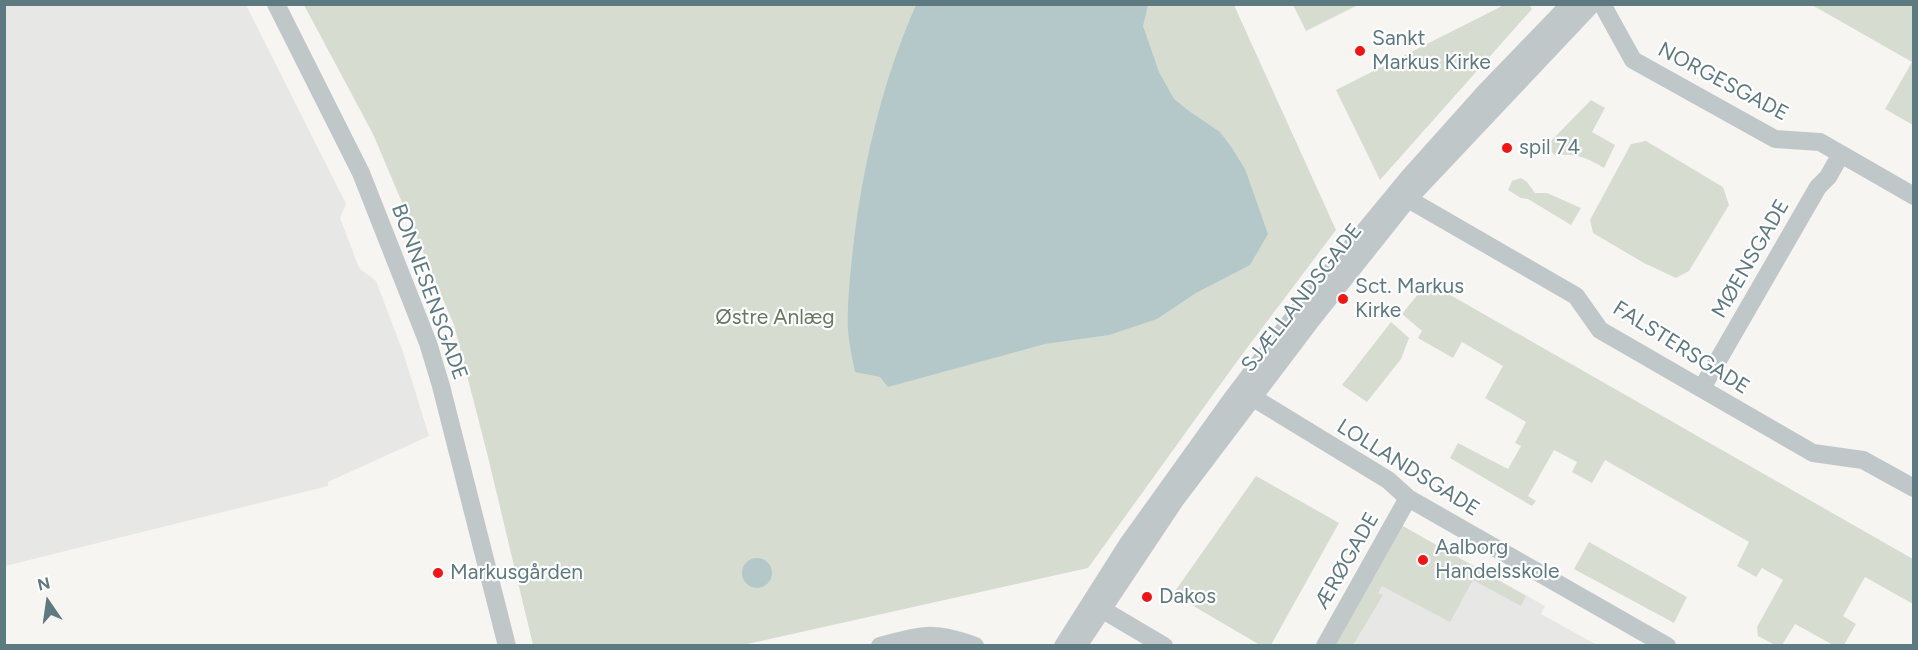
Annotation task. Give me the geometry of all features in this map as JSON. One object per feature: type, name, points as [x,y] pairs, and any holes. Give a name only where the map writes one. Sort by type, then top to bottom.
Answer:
[{"type":"street","name":"BONNESENSGADE","points":[[276,4],[361,173],[428,343],[507,645]]},
{"type":"street","name":"SJÆLLANDSGADE","points":[[1063,645],[1097,606],[1252,397],[1408,199],[1570,4]]},
{"type":"street","name":"SJÆLLANDSGADE","points":[[1078,645],[1127,545],[1231,400],[1297,313],[1409,177],[1486,91],[1558,18],[1592,4]]},
{"type":"street","name":"NORGESGADE","points":[[1602,4],[1633,60],[1775,139],[1820,142],[1914,196]]},
{"type":"street","name":"MØENSGADE","points":[[1702,388],[1818,187],[1828,177],[1841,154]]},
{"type":"street","name":"FALSTERSGADE","points":[[1408,199],[1575,296],[1600,330],[1813,453],[1863,460],[1914,488]]},
{"type":"street","name":"LOLLANDSGADE","points":[[1252,397],[1388,480],[1408,498],[1667,645]]},
{"type":"street","name":"ÆRØGADE","points":[[1325,645],[1408,498]]},
{"type":"street","points":[[1097,606],[1164,645]]},
{"type":"street","points":[[880,645],[923,635],[950,636],[975,645]]},
{"type":"shaded area","points":[[4,5],[246,5],[346,204],[340,218],[359,268],[376,281],[403,352],[429,436],[328,482],[328,486],[5,566]]},
{"type":"shaded area","points":[[916,5],[1148,5],[1143,26],[1159,72],[1174,99],[1220,132],[1245,169],[1268,234],[1250,265],[1196,293],[1157,319],[1109,335],[1045,344],[888,387],[880,377],[855,372],[848,336],[848,310],[853,248],[862,185],[893,64]]},
{"type":"shaded area","name":"Aalborg Handelsskole","points":[[1401,525],[1545,606],[1541,614],[1597,645],[1334,646]]},
{"type":"shaded area","points":[[757,558],[763,559],[771,567],[771,579],[763,587],[757,588],[751,587],[743,579],[742,573],[743,567],[751,559]]},
{"type":"green space","points":[[1506,4],[1529,5],[1532,9],[1380,180],[1336,90]]},
{"type":"green space","name":"Østre Anlæg","points":[[304,5],[1234,5],[1336,230],[1238,360],[1088,568],[743,645],[533,645],[454,325],[373,134]]},
{"type":"green space","points":[[1293,5],[1358,5],[1306,31]]},
{"type":"green space","points":[[1812,5],[1913,5],[1913,125],[1885,109],[1912,62]]},
{"type":"green space","points":[[1591,100],[1605,108],[1592,132],[1615,145],[1604,168],[1581,157],[1556,156],[1546,146]]},
{"type":"green space","points":[[1646,141],[1723,187],[1729,205],[1689,271],[1676,278],[1644,263],[1593,233],[1590,220],[1631,144]]},
{"type":"green space","points":[[1521,178],[1535,193],[1547,193],[1581,208],[1571,225],[1528,199],[1521,198],[1508,190],[1512,181]]},
{"type":"green space","points":[[1423,288],[1445,292],[1913,559],[1913,604],[1865,577],[1843,616],[1856,624],[1844,645],[1833,645],[1795,624],[1782,645],[1775,645],[1758,636],[1757,627],[1783,580],[1762,568],[1756,577],[1737,566],[1749,542],[1605,460],[1592,483],[1572,472],[1577,462],[1554,450],[1528,496],[1536,501],[1532,506],[1450,458],[1458,443],[1508,469],[1521,446],[1515,443],[1526,422],[1485,398],[1503,366],[1462,342],[1453,358],[1418,338],[1422,331],[1402,314]]},
{"type":"green space","points":[[1391,322],[1409,338],[1401,359],[1367,402],[1342,385]]},
{"type":"green space","points":[[1256,476],[1339,523],[1271,645],[1260,645],[1173,594]]},
{"type":"green space","points":[[1401,525],[1526,596],[1521,606],[1473,580],[1450,622],[1382,586],[1378,593],[1383,595],[1353,645],[1334,646]]},
{"type":"green space","points":[[1589,542],[1687,597],[1674,623],[1574,569]]},
{"type":"place","name":"Sankt Markus Kirke","points":[[1360,51]]},
{"type":"place","name":"spil 74","points":[[1507,148]]},
{"type":"place","name":"Sct. Markus Kirke","points":[[1343,299]]},
{"type":"place","name":"Aalborg Handelsskole","points":[[1423,560]]},
{"type":"place","name":"Markusgården","points":[[438,573]]},
{"type":"place","name":"Dakos","points":[[1147,597]]}]
